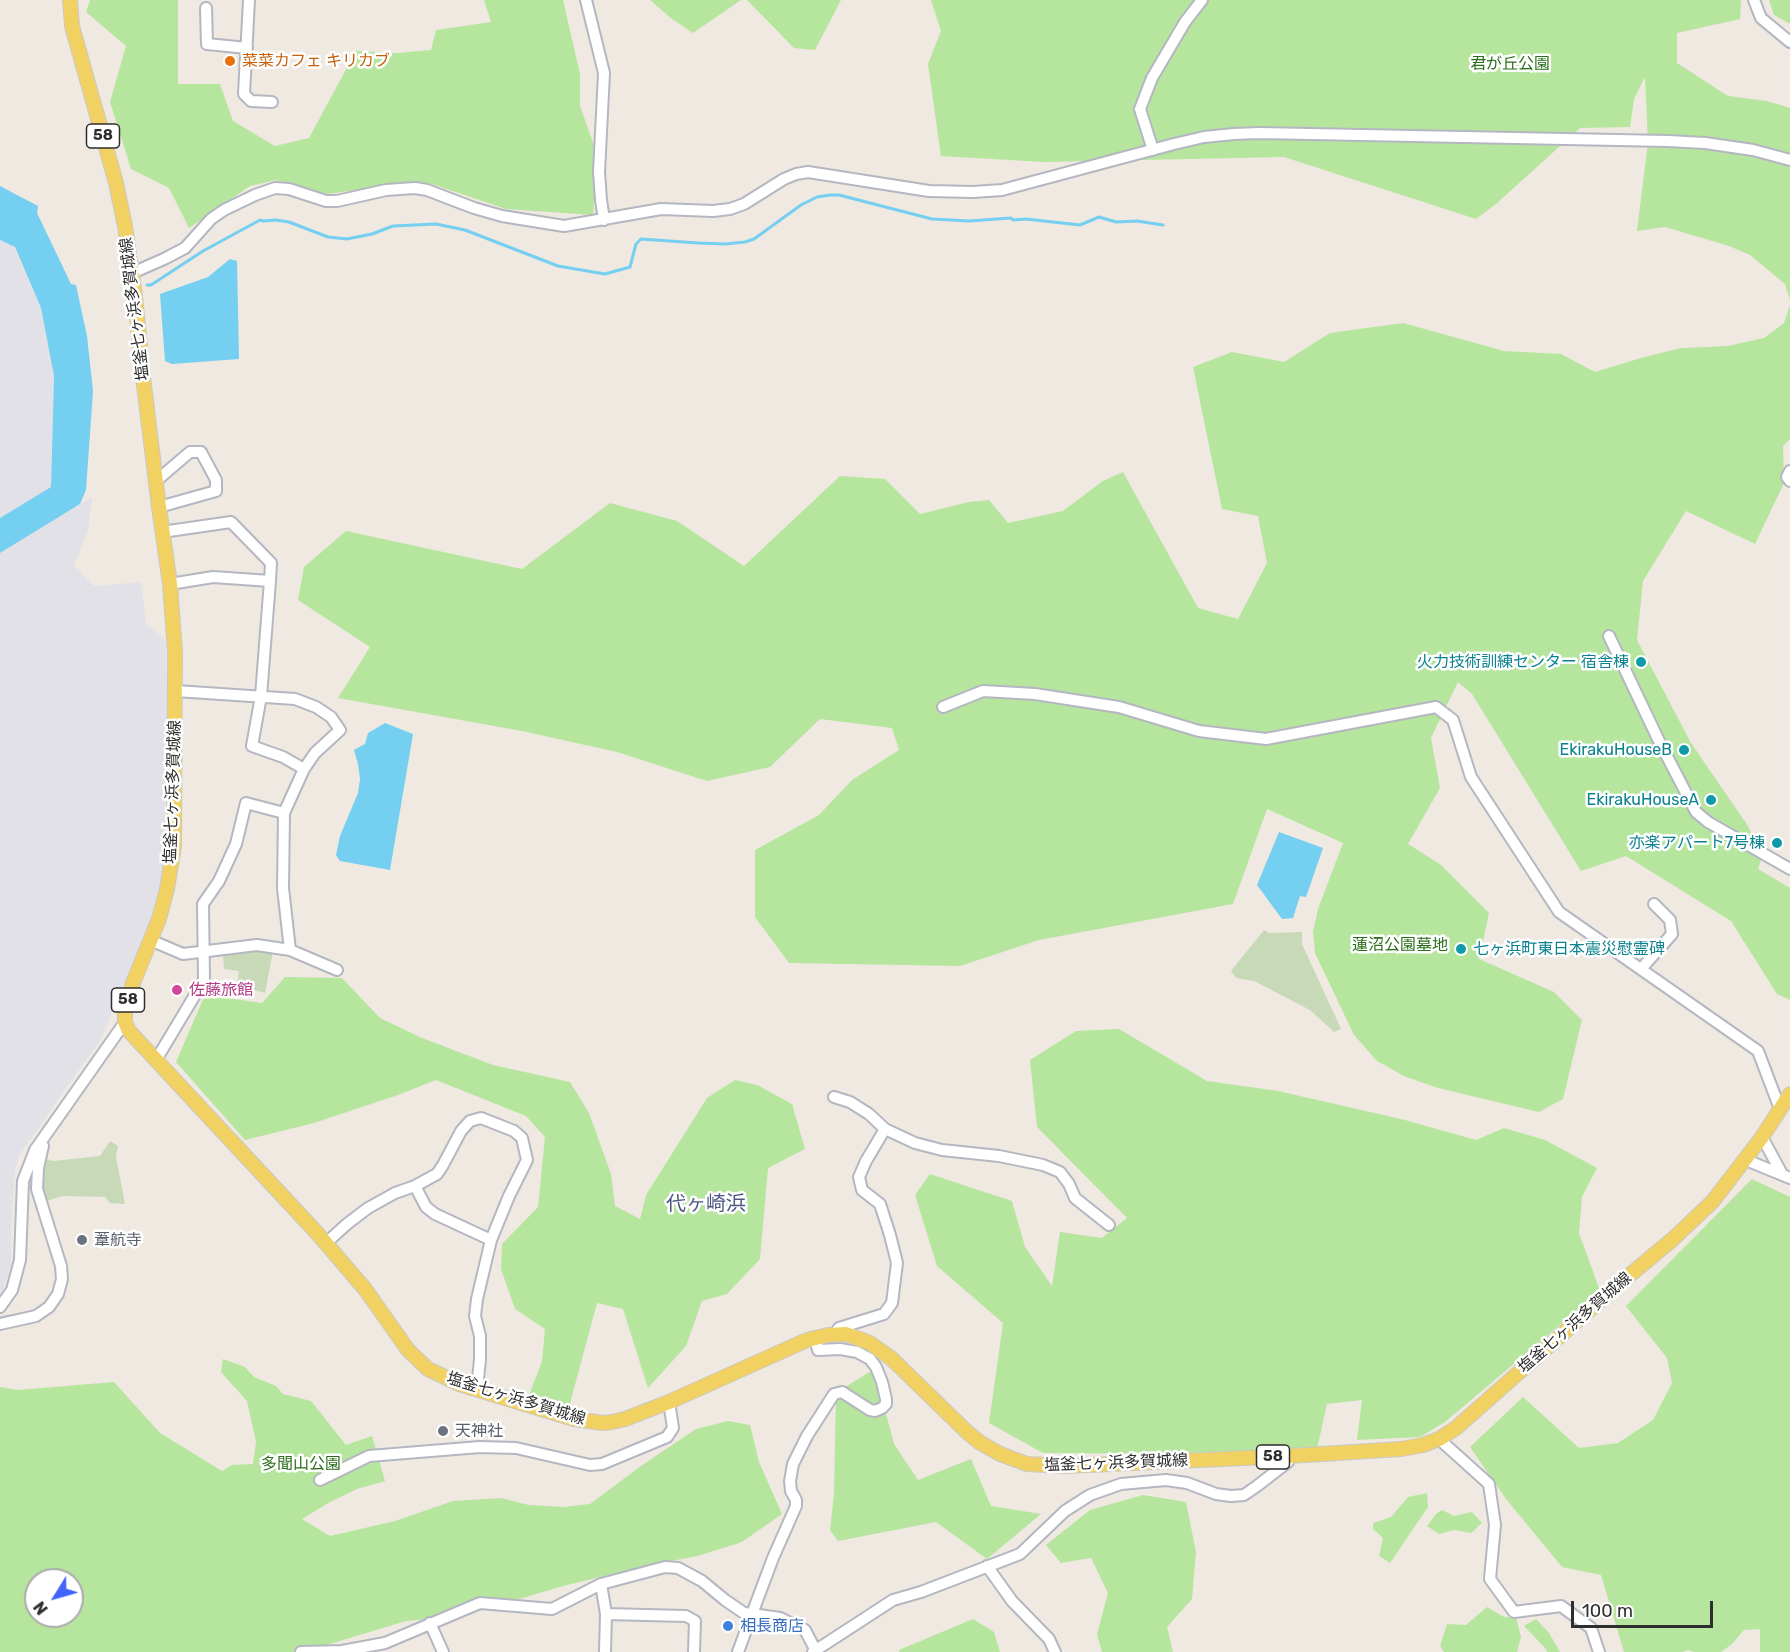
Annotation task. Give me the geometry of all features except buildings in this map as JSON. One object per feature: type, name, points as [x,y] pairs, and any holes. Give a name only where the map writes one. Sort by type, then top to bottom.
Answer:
[{"type":"main road","name":"塩釜七ヶ浜多賀城線","points":[[70,0],[72,26],[116,183],[125,226],[170,584],[175,652],[174,846],[159,919],[125,1010],[125,1022],[129,1031],[326,1243],[365,1289],[404,1343],[428,1369],[445,1378],[477,1389],[574,1419],[603,1423],[625,1419],[669,1402],[814,1338],[846,1334],[881,1350],[967,1432],[988,1448],[1017,1461],[1035,1465],[1066,1466],[1290,1456],[1401,1449],[1423,1445],[1439,1439],[1456,1428],[1673,1239],[1713,1201],[1746,1160],[1790,1094]]},
{"type":"street","points":[[249,0],[244,94],[251,101],[272,102]]},
{"type":"street","points":[[586,0],[604,73],[599,172],[604,219]]},
{"type":"street","points":[[1153,150],[1140,109],[1152,78],[1185,22],[1202,0]]},
{"type":"street","points":[[1754,0],[1761,18],[1790,42]]},
{"type":"street","points":[[206,8],[207,45],[247,48]]},
{"type":"street","points":[[132,273],[185,248],[211,219],[224,210],[275,188],[289,189],[326,201],[337,201],[386,190],[415,188],[427,190],[474,208],[529,221],[564,226],[661,209],[713,211],[730,209],[744,204],[784,179],[808,171],[928,190],[991,192],[1204,137],[1259,133],[1705,143],[1753,150],[1790,160]]},
{"type":"street","points":[[156,481],[190,452],[201,452],[216,480],[216,491],[159,507]]},
{"type":"street","points":[[1790,471],[1787,477],[1790,481]]},
{"type":"street","points":[[162,532],[231,522],[271,563],[261,696],[252,746],[304,769]]},
{"type":"street","points":[[170,584],[213,577],[270,581]]},
{"type":"street","points":[[1609,636],[1696,812],[1708,822],[1790,869]]},
{"type":"street","points":[[176,691],[295,699],[316,707],[331,717],[340,730],[315,753],[304,769],[284,813],[283,888],[290,950]]},
{"type":"street","points":[[943,707],[983,691],[1035,694],[1119,707],[1199,731],[1266,740],[1436,707],[1453,720],[1471,777],[1559,912],[1758,1051],[1780,1109]]},
{"type":"street","points":[[156,1060],[204,980],[203,903],[219,880],[232,852],[246,803],[284,813]]},
{"type":"street","points":[[1641,969],[1672,934],[1670,920],[1654,904]]},
{"type":"street","points":[[150,940],[183,954],[257,945],[290,950],[337,970]]},
{"type":"street","points":[[0,1307],[12,1290],[20,1260],[23,1181],[35,1150],[125,1022]]},
{"type":"street","points":[[834,1097],[850,1102],[869,1114],[885,1129],[915,1143],[942,1150],[999,1156],[1043,1165],[1060,1172],[1076,1198],[1109,1226]]},
{"type":"street","points":[[326,1243],[368,1208],[394,1193],[415,1186],[437,1174],[461,1131],[470,1121],[481,1118],[514,1131],[522,1138],[527,1160],[491,1240],[477,1299],[476,1316],[480,1336],[477,1389]]},
{"type":"street","points":[[834,1335],[838,1328],[884,1314],[892,1303],[897,1263],[890,1235],[880,1204],[862,1190],[859,1177],[885,1129]]},
{"type":"street","points":[[0,1324],[36,1316],[49,1307],[58,1294],[62,1279],[61,1266],[37,1189],[38,1168],[46,1135]]},
{"type":"street","points":[[1762,1137],[1786,1176]]},
{"type":"street","points":[[1746,1160],[1786,1176]]},
{"type":"street","points":[[415,1186],[426,1207],[435,1214],[491,1240]]},
{"type":"street","points":[[738,1652],[773,1558],[796,1506],[790,1481],[793,1464],[812,1427],[834,1394],[842,1392],[875,1411],[886,1404],[882,1382],[870,1359],[857,1352],[840,1349],[818,1350],[814,1338]]},
{"type":"street","points":[[320,1480],[369,1456],[480,1447],[516,1448],[590,1465],[602,1464],[667,1437],[673,1428],[669,1402]]},
{"type":"street","points":[[1439,1439],[1489,1484],[1495,1525],[1490,1579],[1514,1612],[1562,1606],[1591,1628],[1599,1652]]},
{"type":"street","points":[[301,1652],[342,1651],[385,1643],[480,1603],[552,1609],[601,1584],[665,1567],[678,1568],[702,1581],[744,1613],[780,1618],[805,1630],[814,1651],[893,1600],[921,1592],[1020,1554],[1076,1503],[1106,1489],[1121,1484],[1166,1480],[1187,1483],[1216,1494],[1244,1495],[1288,1462],[1290,1456]]},
{"type":"street","points":[[987,1566],[1012,1601],[1049,1639],[1055,1652]]},
{"type":"street","points":[[601,1584],[606,1614],[605,1652]]},
{"type":"street","points":[[606,1614],[686,1616],[695,1621],[694,1652]]},
{"type":"street","points":[[430,1623],[443,1652]]},
{"type":"shaded area","points":[[0,240],[14,247],[41,308],[54,376],[51,488],[0,518]]},
{"type":"shaded area","points":[[92,497],[88,531],[74,565],[94,586],[141,582],[146,624],[166,641],[165,836],[162,877],[152,917],[102,1037],[20,1154],[15,1170],[11,1265],[0,1298],[0,552]]},
{"type":"green space","points":[[90,0],[178,0],[178,84],[220,84],[233,121],[275,146],[309,138],[356,51],[398,53],[431,50],[436,30],[491,22],[484,0],[563,0],[580,74],[580,106],[598,157],[593,215],[506,209],[432,184],[409,182],[328,194],[276,180],[250,186],[189,228],[169,188],[131,169],[110,102],[126,46],[86,12]]},
{"type":"green space","points":[[650,0],[741,0],[693,33]]},
{"type":"green space","points":[[747,0],[841,0],[815,50],[794,48]]},
{"type":"green space","name":"君が丘公園","points":[[931,0],[1741,0],[1740,19],[1677,33],[1677,63],[1728,96],[1767,101],[1790,108],[1790,300],[1785,284],[1750,255],[1729,246],[1665,227],[1637,231],[1648,143],[1645,77],[1634,99],[1630,127],[1580,128],[1496,204],[1476,219],[1284,157],[1044,162],[941,156],[928,64],[941,31]]},
{"type":"green space","points":[[1769,0],[1790,0],[1790,24],[1774,15]]},
{"type":"green space","name":"蓮沼公園墓地","points":[[1790,305],[1790,439],[1783,446],[1784,483],[1755,544],[1686,511],[1643,581],[1637,640],[1691,743],[1746,823],[1763,854],[1758,869],[1790,888],[1790,1000],[1777,994],[1731,921],[1626,856],[1581,871],[1472,694],[1458,682],[1431,738],[1440,788],[1408,844],[1441,865],[1489,913],[1479,959],[1554,992],[1582,1020],[1563,1099],[1539,1112],[1438,1088],[1404,1076],[1377,1061],[1354,1035],[1315,953],[1313,932],[1318,909],[1343,843],[1267,809],[1233,904],[1039,940],[960,966],[789,963],[755,917],[755,850],[819,815],[852,780],[899,750],[892,728],[820,719],[770,767],[707,781],[617,752],[522,731],[338,698],[370,647],[298,600],[304,567],[346,531],[522,569],[610,503],[677,521],[744,566],[840,476],[885,479],[920,514],[969,502],[989,500],[1008,523],[1063,511],[1103,481],[1123,472],[1198,608],[1238,619],[1267,563],[1258,516],[1222,509],[1193,367],[1232,352],[1284,362],[1330,333],[1403,323],[1504,351],[1561,354],[1595,372],[1681,348],[1728,346],[1764,338],[1784,323]]},
{"type":"green space","points":[[1264,930],[1269,933],[1302,932],[1302,944],[1341,1029],[1334,1032],[1310,1010],[1254,981],[1236,978],[1231,971]]},
{"type":"green space","points":[[250,949],[273,951],[265,993],[237,985],[239,971],[224,969],[223,955]]},
{"type":"green space","points":[[285,977],[342,978],[380,1018],[422,1038],[493,1065],[570,1082],[589,1113],[611,1174],[615,1206],[640,1219],[646,1195],[707,1098],[735,1080],[757,1085],[792,1104],[805,1149],[768,1168],[760,1259],[727,1294],[702,1301],[686,1346],[648,1388],[623,1309],[597,1303],[569,1407],[526,1403],[542,1361],[545,1329],[515,1309],[501,1269],[502,1244],[538,1207],[545,1137],[526,1116],[436,1080],[314,1123],[245,1140],[176,1062],[205,995],[262,1003]]},
{"type":"green space","points":[[1119,1029],[1207,1081],[1278,1091],[1405,1120],[1476,1140],[1504,1128],[1545,1140],[1597,1168],[1582,1197],[1579,1233],[1600,1291],[1445,1422],[1420,1437],[1357,1440],[1362,1400],[1327,1404],[1317,1449],[1239,1454],[1043,1453],[989,1423],[1003,1323],[937,1266],[915,1195],[930,1174],[1012,1201],[1025,1247],[1052,1286],[1060,1232],[1102,1238],[1127,1218],[1037,1127],[1030,1060],[1076,1031]]},
{"type":"green space","points":[[110,1141],[118,1146],[116,1157],[125,1204],[110,1203],[105,1197],[63,1196],[46,1201],[41,1180],[44,1159],[54,1161],[100,1156]]},
{"type":"green space","points":[[1752,1179],[1790,1197],[1790,1652],[1760,1652],[1760,1629],[1744,1630],[1732,1644],[1721,1652],[1688,1650],[1683,1652],[1624,1652],[1601,1575],[1562,1567],[1506,1499],[1470,1447],[1523,1397],[1579,1448],[1618,1443],[1653,1420],[1672,1383],[1667,1358],[1626,1306]]},
{"type":"green space","name":"多聞山公園","points":[[223,1359],[245,1367],[254,1377],[276,1386],[283,1394],[311,1401],[346,1445],[372,1436],[385,1481],[357,1489],[302,1519],[330,1536],[395,1521],[453,1501],[501,1498],[529,1505],[564,1507],[590,1504],[696,1429],[728,1421],[750,1425],[759,1462],[782,1514],[742,1542],[698,1556],[649,1565],[563,1586],[459,1617],[406,1621],[310,1652],[0,1652],[0,1387],[18,1390],[114,1382],[160,1433],[222,1471],[232,1465],[253,1464],[256,1442],[247,1401],[221,1372]]},
{"type":"green space","points":[[874,1369],[894,1444],[918,1480],[971,1459],[991,1506],[1041,1514],[987,1559],[936,1522],[838,1541],[830,1530],[834,1494],[836,1393]]},
{"type":"green space","points":[[1427,1493],[1428,1507],[1390,1563],[1379,1556],[1383,1538],[1373,1529],[1373,1523],[1391,1517],[1408,1497]]},
{"type":"green space","points":[[1143,1495],[1186,1502],[1196,1552],[1192,1599],[1167,1627],[1173,1652],[1102,1652],[1097,1634],[1108,1593],[1091,1558],[1061,1563],[1046,1545],[1090,1510]]},
{"type":"green space","points":[[1442,1510],[1454,1516],[1472,1512],[1482,1523],[1471,1533],[1454,1530],[1439,1534],[1427,1526]]},
{"type":"green space","points":[[1487,1607],[1504,1617],[1516,1618],[1521,1637],[1517,1652],[1444,1652],[1440,1646],[1447,1624],[1466,1625]]},
{"type":"green space","points":[[973,1619],[994,1632],[1000,1652],[899,1652],[899,1650]]},
{"type":"green space","points":[[1536,1619],[1549,1633],[1560,1652],[1547,1652],[1524,1626]]},
{"type":"water","points":[[0,186],[38,206],[37,213],[71,284],[76,285],[87,336],[93,391],[86,490],[80,504],[0,553],[0,518],[51,487],[54,376],[41,308],[15,247],[0,240]]},
{"type":"water","points":[[230,259],[237,261],[239,359],[172,364],[165,361],[160,294],[208,277]]},
{"type":"water","points":[[385,723],[413,734],[390,870],[340,861],[336,855],[340,836],[358,793],[360,779],[354,750],[365,744],[368,733]]},
{"type":"water","points":[[1279,832],[1323,848],[1306,897],[1300,896],[1293,918],[1282,919],[1257,885]]},
{"type":"waterway","points":[[147,285],[151,285],[203,251],[260,220],[289,222],[328,237],[347,239],[372,234],[393,226],[436,224],[465,230],[558,266],[605,274],[630,267],[636,244],[641,239],[725,244],[745,242],[754,239],[801,205],[817,197],[830,195],[839,195],[932,219],[969,221],[1011,218],[1080,225],[1099,217],[1116,222],[1137,221],[1163,225]]},
{"type":"place","name":"菜菜カフェ キリカブ","points":[[230,61]]},
{"type":"place","name":"火力技術訓練センター 宿舎棟","points":[[1641,662]]},
{"type":"place","name":"EkirakuHouseB","points":[[1684,750]]},
{"type":"place","name":"EkirakuHouseA","points":[[1711,800]]},
{"type":"place","name":"亦楽アパート7号棟","points":[[1777,843]]},
{"type":"place","name":"七ヶ浜町東日本震災慰霊碑","points":[[1461,949]]},
{"type":"place","name":"佐藤旅館","points":[[177,990]]},
{"type":"place","name":"葦航寺","points":[[82,1240]]},
{"type":"place","name":"天神社","points":[[443,1431]]},
{"type":"place","name":"相長商店","points":[[728,1626]]},
{"type":"district","name":"代ヶ崎浜","points":[[706,1204]]}]
